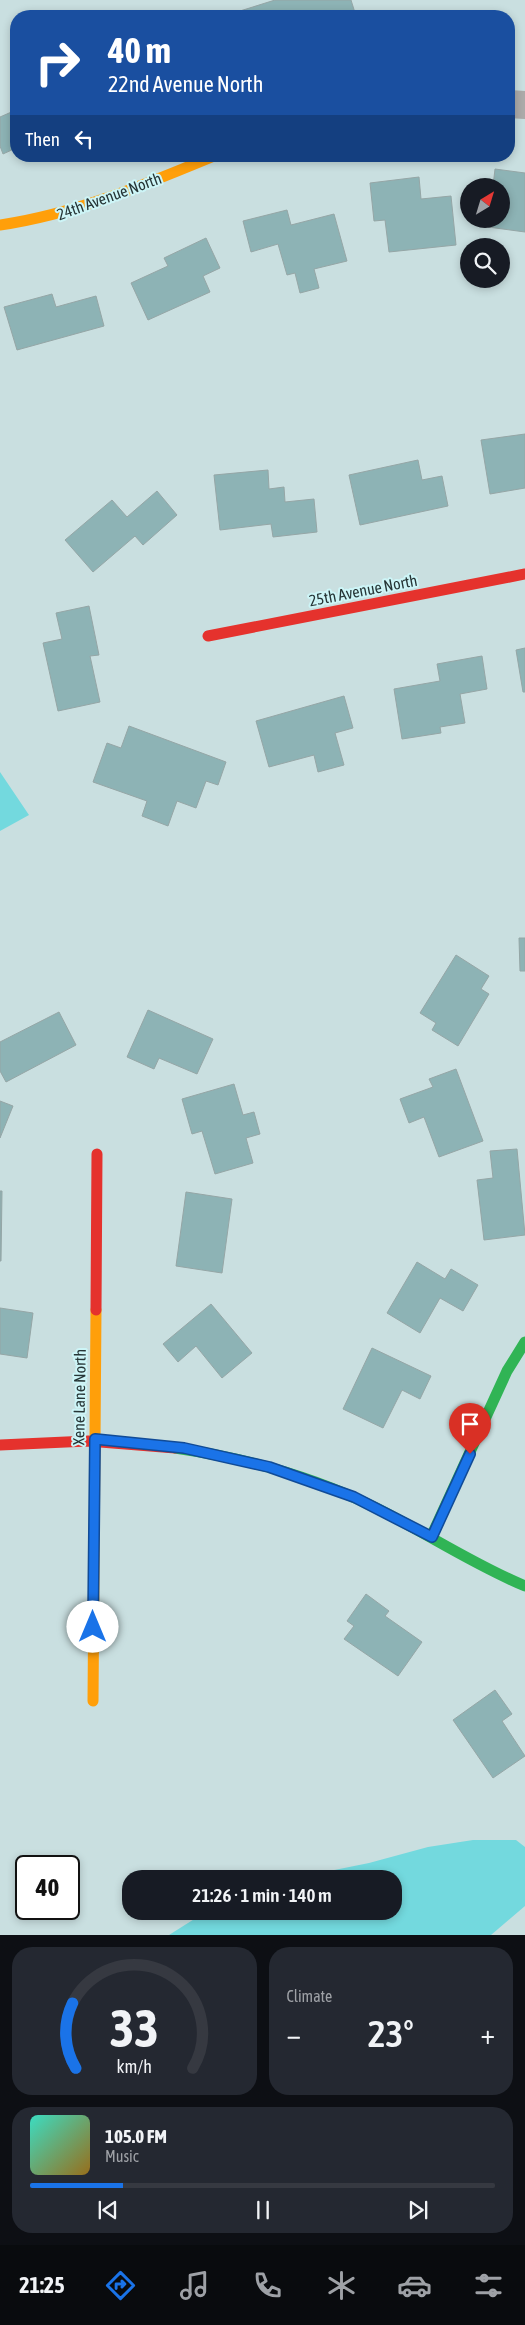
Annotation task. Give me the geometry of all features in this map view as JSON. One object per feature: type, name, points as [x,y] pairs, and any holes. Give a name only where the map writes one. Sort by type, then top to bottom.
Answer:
[{"type":"street","name":"24th Avenue North","points":[[0,225],[32,222],[94,204],[199,162]]},
{"type":"street","name":"25th Avenue North","points":[[208,636],[525,574]]},
{"type":"street","name":"Xene Lane North","points":[[92,1701],[97,1154]]},
{"type":"street","points":[[432,1537],[507,1371],[525,1342]]},
{"type":"street","points":[[0,1445],[95,1439],[184,1448],[269,1467],[354,1497],[432,1537],[505,1579],[525,1586]]},
{"type":"water","points":[[0,772],[29,815],[0,831]]},
{"type":"water","points":[[473,1840],[516,1840],[525,1847],[525,1906],[491,1935],[169,1935],[193,1920],[402,1920],[402,1870],[334,1870],[428,1847]]},
{"type":"building","points":[[275,0],[351,0],[354,10],[243,10]]},
{"type":"building","points":[[10,113],[10,151],[3,154],[0,146],[0,117]]},
{"type":"building","points":[[495,169],[525,173],[525,232],[495,228],[510,228],[510,178],[494,178]]},
{"type":"building","points":[[419,177],[421,199],[451,196],[456,245],[389,252],[385,220],[374,221],[370,183]]},
{"type":"building","points":[[287,210],[291,225],[334,214],[347,261],[314,269],[319,288],[300,293],[295,273],[287,275],[278,244],[251,252],[243,221]]},
{"type":"building","points":[[206,238],[220,268],[203,276],[210,292],[148,320],[131,283],[168,266],[164,258]]},
{"type":"building","points":[[52,294],[56,307],[96,296],[104,326],[17,350],[4,307]]},
{"type":"building","points":[[525,434],[525,488],[490,494],[481,440]]},
{"type":"building","points":[[418,460],[422,480],[442,476],[448,506],[360,525],[349,475]]},
{"type":"building","points":[[268,470],[269,489],[284,487],[285,502],[314,499],[317,532],[273,537],[271,524],[220,530],[214,475]]},
{"type":"building","points":[[157,491],[177,515],[143,545],[135,536],[93,572],[65,540],[112,500],[127,517]]},
{"type":"building","points":[[89,606],[99,655],[90,656],[100,702],[58,711],[43,643],[62,639],[56,613]]},
{"type":"building","points":[[525,648],[525,692],[523,692],[516,650]]},
{"type":"building","points":[[482,656],[487,689],[460,694],[465,723],[440,727],[441,733],[402,739],[394,689],[440,681],[437,664]]},
{"type":"building","points":[[344,696],[353,728],[335,733],[344,765],[318,772],[314,755],[269,767],[256,721]]},
{"type":"building","points":[[129,726],[226,762],[218,785],[206,781],[196,808],[177,801],[168,826],[142,816],[147,801],[93,782],[107,743],[121,748]]},
{"type":"building","points":[[519,938],[525,938],[525,971],[520,971]]},
{"type":"building","points":[[456,955],[489,976],[481,989],[489,994],[458,1046],[432,1030],[436,1023],[420,1013]]},
{"type":"building","points":[[148,1010],[213,1039],[197,1074],[159,1058],[154,1069],[127,1057]]},
{"type":"building","points":[[59,1012],[76,1045],[6,1082],[0,1071],[0,1042]]},
{"type":"building","points":[[456,1069],[483,1141],[439,1157],[424,1117],[409,1123],[400,1099],[433,1087],[429,1079]]},
{"type":"building","points":[[234,1084],[243,1115],[254,1112],[260,1134],[246,1138],[253,1163],[215,1174],[202,1131],[192,1134],[182,1099]]},
{"type":"building","points":[[0,1101],[13,1106],[0,1138]]},
{"type":"building","points":[[517,1149],[525,1235],[484,1240],[477,1180],[493,1178],[490,1151]]},
{"type":"building","points":[[0,1191],[2,1191],[1,1261],[0,1261]]},
{"type":"building","points":[[186,1192],[232,1199],[222,1273],[176,1266]]},
{"type":"building","points":[[417,1262],[445,1279],[451,1269],[478,1285],[463,1311],[440,1298],[420,1333],[387,1313]]},
{"type":"building","points":[[211,1304],[252,1353],[222,1378],[196,1346],[178,1362],[163,1344]]},
{"type":"building","points":[[0,1308],[33,1313],[27,1358],[0,1354]]},
{"type":"building","points":[[372,1348],[431,1376],[420,1399],[402,1390],[383,1428],[343,1409]]},
{"type":"building","points":[[366,1594],[389,1611],[385,1616],[422,1642],[398,1676],[344,1639],[354,1626],[347,1621]]},
{"type":"building","points":[[495,1690],[512,1714],[502,1721],[525,1756],[493,1778],[453,1720]]},
{"type":"traffic: fast","points":[[431,1537],[507,1371],[525,1342]]},
{"type":"traffic: fast","points":[[175,1448],[252,1463],[326,1486],[374,1507],[486,1568],[525,1586]]},
{"type":"traffic: slow","points":[[0,225],[55,214],[82,206],[135,188],[199,162]]},
{"type":"traffic: slow","points":[[93,1701],[96,1310]]},
{"type":"traffic: jam","points":[[208,636],[525,574]]},
{"type":"traffic: jam","points":[[96,1310],[97,1154]]},
{"type":"traffic: jam","points":[[0,1445],[88,1441],[175,1448]]},
{"type":"route","points":[[93,1627],[95,1439],[184,1448],[269,1467],[354,1497],[432,1537],[470,1454]]}]
